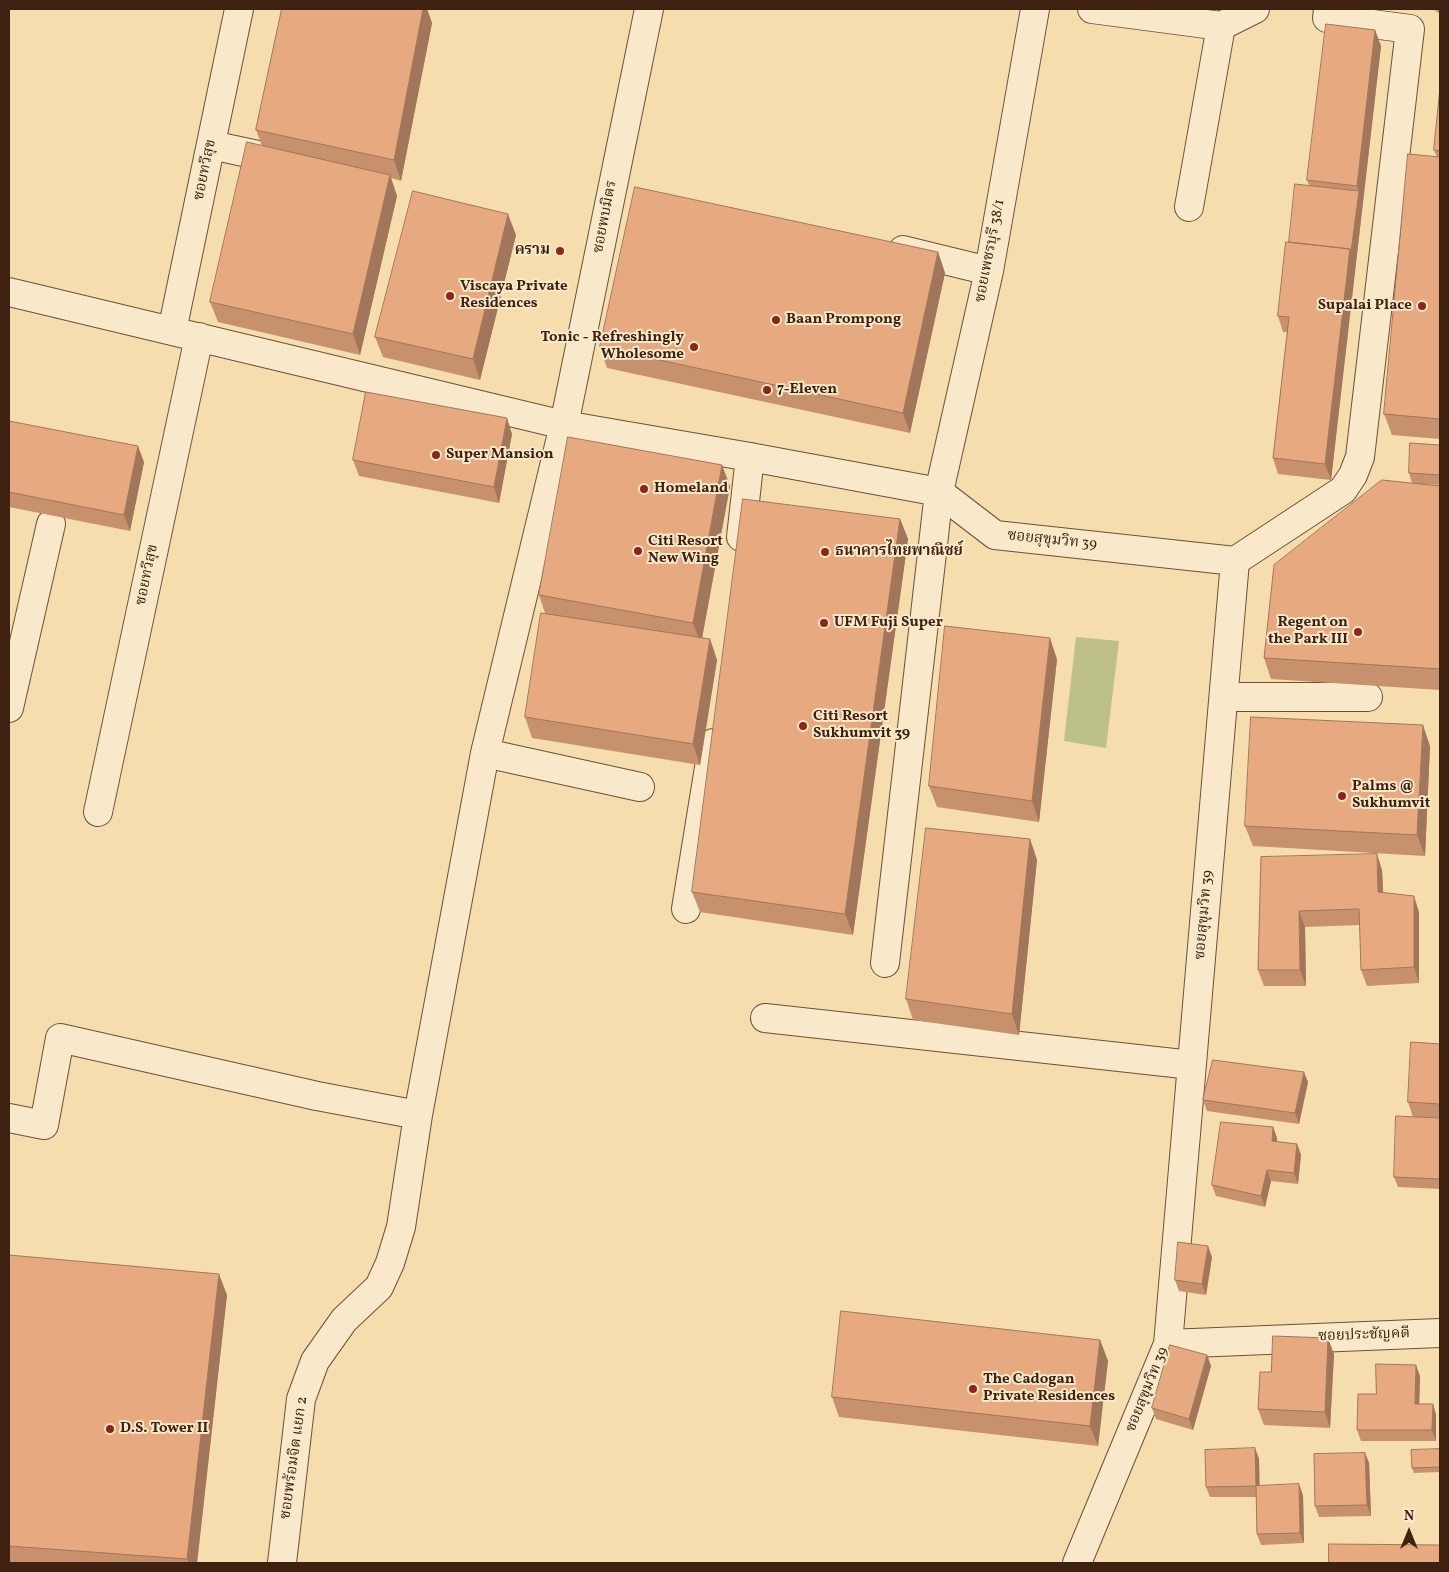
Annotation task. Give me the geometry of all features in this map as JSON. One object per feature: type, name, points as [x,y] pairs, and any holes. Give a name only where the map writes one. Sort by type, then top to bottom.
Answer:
[{"type":"street","name":"ซอยทวีสุข","points":[[172,331],[239,9]]},
{"type":"street","name":"ซอยพบมิตร","points":[[485,753],[564,425],[649,9]]},
{"type":"street","name":"ซอยเพชรบุรี 38/1","points":[[885,963],[939,492],[989,271],[1035,9]]},
{"type":"street","points":[[1092,9],[1221,26],[1255,9]]},
{"type":"street","points":[[1235,561],[1342,490],[1353,475],[1360,457],[1410,29],[1327,18],[1328,9]]},
{"type":"street","points":[[1189,206],[1221,26]]},
{"type":"street","points":[[251,153],[257,126]]},
{"type":"street","points":[[211,144],[308,166]]},
{"type":"street","points":[[878,245],[989,271]]},
{"type":"street","points":[[9,292],[564,425],[939,492]]},
{"type":"street","name":"ซอยทวีสุข","points":[[98,812],[199,337]]},
{"type":"street","points":[[738,561],[750,457]]},
{"type":"street","name":"ซอยสุขุมวิท 39","points":[[939,492],[995,535],[1235,561],[1168,1344],[1077,1563]]},
{"type":"street","points":[[9,708],[51,524]]},
{"type":"street","points":[[1224,697],[1368,697]]},
{"type":"street","points":[[686,909],[717,716]]},
{"type":"street","points":[[485,753],[640,787]]},
{"type":"street","name":"ซอยพร้อมจิต แยก 2","points":[[282,1563],[301,1399],[316,1361],[344,1320],[379,1287],[390,1263],[401,1227],[418,1114],[485,753]]},
{"type":"street","points":[[765,1018],[1192,1066]]},
{"type":"street","points":[[9,1118],[44,1125],[60,1038],[317,1096],[418,1114]]},
{"type":"street","name":"ซอยประชัญคดี","points":[[1168,1344],[1440,1333]]},
{"type":"green space","points":[[1076,637],[1119,641],[1106,748],[1064,741]]},
{"type":"building","points":[[282,9],[423,9],[394,160],[256,130]]},
{"type":"building","points":[[1326,24],[1375,30],[1357,186],[1307,180]]},
{"type":"building","points":[[1440,88],[1440,151],[1434,150]]},
{"type":"building","points":[[247,142],[390,175],[353,334],[210,302]]},
{"type":"building","name":"Supalai Place","points":[[1408,154],[1440,157],[1440,419],[1384,414]]},
{"type":"building","points":[[1295,184],[1359,191],[1351,252],[1350,249],[1289,242]]},
{"type":"building","name":"Baan Prompong","points":[[635,187],[938,252],[903,413],[600,347]]},
{"type":"building","name":"Viscaya Private Residences","points":[[413,191],[508,214],[473,359],[375,337]]},
{"type":"building","points":[[1286,242],[1350,249],[1325,464],[1273,458],[1289,317],[1278,316]]},
{"type":"building","name":"Super Mansion","points":[[366,392],[507,418],[494,487],[353,460]]},
{"type":"building","points":[[9,421],[138,446],[124,515],[9,492]]},
{"type":"building","name":"Citi Resort New Wing","points":[[568,437],[722,465],[693,623],[539,595]]},
{"type":"building","points":[[1410,443],[1440,445],[1440,475],[1409,473]]},
{"type":"building","name":"Regent on the Park III","points":[[1382,480],[1440,486],[1440,669],[1264,658],[1274,565]]},
{"type":"building","name":"Citi Resort Sukhumvit 39","points":[[743,499],[900,519],[845,914],[692,892]]},
{"type":"building","points":[[541,613],[710,639],[693,744],[525,717]]},
{"type":"building","points":[[945,626],[1050,638],[1032,801],[929,786]]},
{"type":"building","name":"Palms @ Sukhumvit","points":[[1251,717],[1423,725],[1417,835],[1245,826]]},
{"type":"building","points":[[926,828],[1030,839],[1012,1014],[906,999]]},
{"type":"building","points":[[1377,854],[1378,892],[1414,896],[1414,967],[1361,970],[1359,909],[1299,911],[1300,970],[1258,970],[1261,857]]},
{"type":"building","points":[[1411,1042],[1440,1044],[1440,1104],[1408,1102]]},
{"type":"building","points":[[1213,1060],[1304,1072],[1295,1113],[1203,1100]]},
{"type":"building","points":[[1396,1116],[1440,1118],[1440,1179],[1394,1177]]},
{"type":"building","points":[[1221,1122],[1273,1127],[1272,1141],[1297,1144],[1294,1173],[1267,1170],[1261,1196],[1212,1185]]},
{"type":"building","points":[[1178,1242],[1208,1246],[1202,1284],[1175,1280]]},
{"type":"building","name":"D.S. Tower II","points":[[9,1255],[219,1274],[187,1559],[9,1546]]},
{"type":"building","name":"The Cadogan Private Residences","points":[[841,1311],[1100,1340],[1090,1426],[832,1397]]},
{"type":"building","points":[[1273,1336],[1328,1338],[1325,1412],[1258,1409],[1260,1372],[1271,1372]]},
{"type":"building","points":[[1170,1345],[1207,1355],[1189,1419],[1152,1408]]},
{"type":"building","points":[[1376,1364],[1416,1365],[1415,1404],[1433,1404],[1432,1430],[1357,1430],[1358,1394],[1376,1394]]},
{"type":"building","points":[[1255,1448],[1256,1486],[1206,1487],[1205,1450]]},
{"type":"building","points":[[1440,1449],[1440,1467],[1412,1468],[1411,1450]]},
{"type":"building","points":[[1365,1453],[1367,1505],[1315,1506],[1314,1454]]},
{"type":"building","points":[[1299,1484],[1300,1533],[1257,1534],[1256,1486]]},
{"type":"building","points":[[1329,1544],[1440,1545],[1440,1563],[1329,1563]]},
{"type":"place","name":"คราม","points":[[560,251]]},
{"type":"place","name":"Viscaya Private Residences","points":[[450,296]]},
{"type":"place","name":"Supalai Place","points":[[1422,306]]},
{"type":"place","name":"Baan Prompong","points":[[776,320]]},
{"type":"place","name":"Tonic - Refreshingly Wholesome","points":[[694,347]]},
{"type":"place","name":"7-Eleven","points":[[767,390]]},
{"type":"place","name":"Super Mansion","points":[[436,455]]},
{"type":"place","name":"Homeland","points":[[644,489]]},
{"type":"place","name":"Citi Resort New Wing","points":[[638,551]]},
{"type":"place","name":"ธนาคารไทยพาณิชย์","points":[[825,552]]},
{"type":"place","name":"UFM Fuji Super","points":[[824,623]]},
{"type":"place","name":"Regent on the Park III","points":[[1358,632]]},
{"type":"place","name":"Citi Resort Sukhumvit 39","points":[[803,726]]},
{"type":"place","name":"Palms @ Sukhumvit","points":[[1342,796]]},
{"type":"place","name":"The Cadogan Private Residences","points":[[973,1389]]},
{"type":"place","name":"D.S. Tower II","points":[[110,1429]]}]
